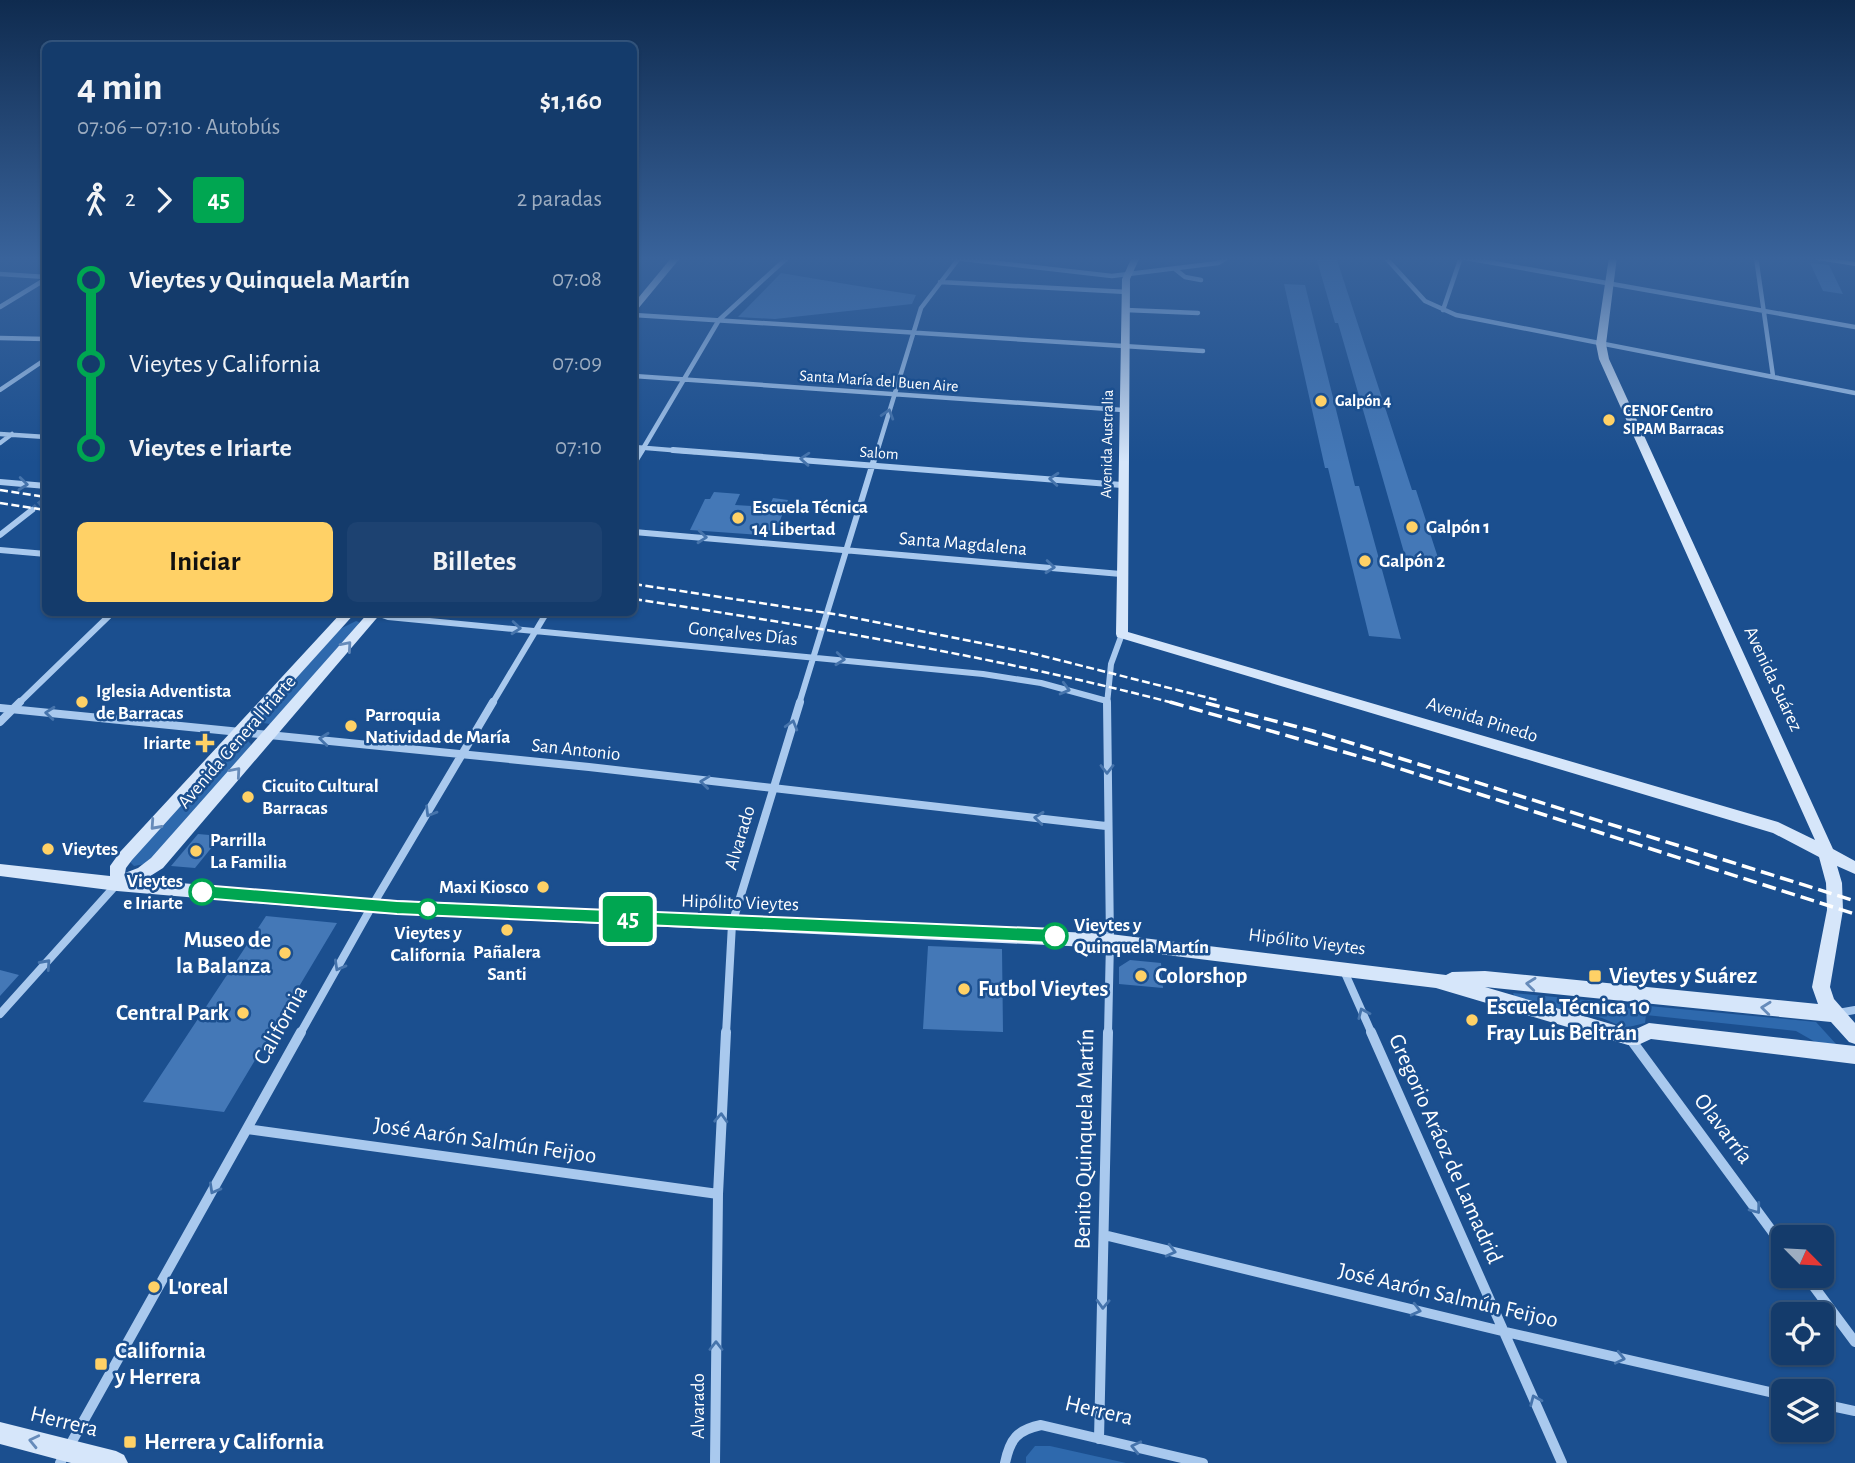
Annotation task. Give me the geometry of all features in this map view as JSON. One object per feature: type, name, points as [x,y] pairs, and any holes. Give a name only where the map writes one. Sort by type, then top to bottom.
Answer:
[{"type":"main road","name":"Avenida Australia","points":[[1122,634],[1126,325]]},
{"type":"main road","points":[[1601,344],[1604,325]]},
{"type":"main road","name":"Avenida Suárez","points":[[1601,344],[1604,359],[1828,853],[1834,883],[1835,910],[1821,981],[1825,998],[1834,1014],[1855,1036]]},
{"type":"main road","name":"Avenida General Iriarte","points":[[347,616],[126,856],[118,866],[117,884],[144,873],[157,863],[372,616]]},
{"type":"main road","name":"Avenida Pinedo","points":[[1122,634],[1755,820],[1778,828],[1855,868]]},
{"type":"main road","name":"Hipólito Vieytes","points":[[0,870],[117,884],[372,906],[732,924],[1056,936],[1110,941],[1436,980],[1628,1037],[1638,1037],[1649,1031],[1855,1055]]},
{"type":"main road","name":"Hipólito Vieytes","points":[[1436,980],[1485,979],[1834,1014]]},
{"type":"main road","name":"Herrera","points":[[0,1433],[64,1456],[116,1463]]},
{"type":"street","points":[[637,457],[716,325]]},
{"type":"street","points":[[805,325],[1203,351]]},
{"type":"street","name":"Alvarado","points":[[715,1463],[718,1194],[732,924],[916,325]]},
{"type":"street","points":[[1514,325],[1855,393]]},
{"type":"street","points":[[1766,325],[1773,376]]},
{"type":"street","points":[[0,338],[42,340]]},
{"type":"street","points":[[0,390],[42,362]]},
{"type":"street","name":"Santa María del Buen Aire","points":[[637,376],[1123,410]]},
{"type":"street","points":[[0,434],[42,437]]},
{"type":"street","points":[[0,443],[12,434]]},
{"type":"street","name":"Salom","points":[[637,447],[1122,485]]},
{"type":"street","points":[[0,482],[42,486]]},
{"type":"street","points":[[0,536],[32,510]]},
{"type":"street","name":"Santa Magdalena","points":[[637,532],[1121,574]]},
{"type":"street","points":[[0,550],[42,554]]},
{"type":"street","points":[[0,722],[109,616]]},
{"type":"street","name":"Gonçalves Días","points":[[385,616],[1012,678],[1107,701]]},
{"type":"street","name":"California","points":[[64,1456],[372,906],[545,616]]},
{"type":"street","name":"Benito Quinquela Martín","points":[[1099,1438],[1110,941],[1107,701],[1111,664],[1122,634]]},
{"type":"street","name":"San Antonio","points":[[0,708],[465,754],[1107,826]]},
{"type":"street","name":"Avenida General Iriarte","points":[[0,1014],[117,884]]},
{"type":"street","name":"Gregorio Aráoz de Lamadrid","points":[[1342,967],[1562,1463]]},
{"type":"street","points":[[1834,1014],[1855,1010]]},
{"type":"street","name":"Olavarría","points":[[1628,1037],[1771,1230]]},
{"type":"street","name":"José Aarón Salmún Feijoo","points":[[247,1129],[718,1194]]},
{"type":"street","name":"José Aarón Salmún Feijoo","points":[[1104,1235],[1506,1332],[1771,1392]]},
{"type":"street","points":[[1815,1288],[1855,1342]]},
{"type":"street","points":[[1834,1407],[1855,1411]]},
{"type":"street","name":"Herrera","points":[[1005,1463],[1013,1435],[1022,1428],[1041,1424],[1203,1463]]},
{"type":"shaded area","points":[[359,622],[358,626],[270,724],[257,722],[340,629]]},
{"type":"shaded area","points":[[238,741],[248,741],[251,744],[249,749],[150,863],[134,866],[130,862]]},
{"type":"shaded area","points":[[1513,993],[1816,1022],[1836,1044],[1817,1043],[1796,1031],[1646,1015],[1645,1023],[1625,1028],[1602,1018],[1516,999]]},
{"type":"shaded area","points":[[1035,1446],[1050,1446],[1126,1463],[1026,1463],[1026,1457]]},
{"type":"building","points":[[1293,325],[1315,325],[1355,486],[1359,486],[1401,639],[1369,636],[1328,468],[1325,468]]},
{"type":"building","points":[[1339,325],[1358,325],[1412,490],[1416,490],[1441,567],[1407,563]]},
{"type":"building","name":"Escuela Técnica 14 Libertad","points":[[714,492],[740,494],[735,505],[769,507],[773,498],[788,500],[774,536],[690,530],[705,499],[710,499]]},
{"type":"building","name":"Parrilla La Familia","points":[[198,834],[221,836],[195,868],[171,866]]},
{"type":"building","name":"Central Park","points":[[266,916],[337,923],[224,1112],[143,1102]]},
{"type":"building","name":"Futbol Vieytes","points":[[928,946],[1002,949],[1003,1032],[923,1029]]},
{"type":"building","name":"Colorshop","points":[[1130,960],[1161,963],[1163,988],[1119,984],[1119,967]]},
{"type":"building","points":[[0,970],[19,975],[0,996]]},
{"type":"tunnel","points":[[32,510],[42,502]]},
{"type":"railway","points":[[0,490],[42,496]]},
{"type":"railway","points":[[0,503],[42,509]]},
{"type":"railway","points":[[637,584],[840,615],[1031,653],[1217,700]]},
{"type":"railway","points":[[637,599],[907,644],[1177,704]]},
{"type":"railway","points":[[1170,702],[1177,704]]},
{"type":"railway","points":[[1211,704],[1206,703],[1313,731],[1855,901]]},
{"type":"railway","points":[[1177,704],[1382,763],[1855,914]]},
{"type":"bus line","name":"45","points":[[202,892],[397,908],[1055,936]]},
{"type":"place","name":"Galpón 4","points":[[1321,401]]},
{"type":"place","name":"CENOF Centro SIPAM Barracas","points":[[1609,420]]},
{"type":"place","name":"Escuela Técnica 14 Libertad","points":[[738,518]]},
{"type":"place","name":"Galpón 1","points":[[1412,527]]},
{"type":"place","name":"Galpón 2","points":[[1365,561]]},
{"type":"place","name":"Iglesia Adventista de Barracas","points":[[82,702]]},
{"type":"place","name":"Parroquia Natividad de María","points":[[351,726]]},
{"type":"place","name":"Iriarte","points":[[205,743]]},
{"type":"place","name":"Cicuito Cultural Barracas","points":[[248,797]]},
{"type":"place","name":"Vieytes","points":[[48,849]]},
{"type":"place","name":"Parrilla La Familia","points":[[196,851]]},
{"type":"place","name":"Maxi Kiosco","points":[[543,887]]},
{"type":"place","name":"Vieytes e Iriarte","points":[[202,892]]},
{"type":"place","name":"Vieytes y California","points":[[428,909]]},
{"type":"place","name":"Pañalera Santi","points":[[507,930]]},
{"type":"place","name":"Vieytes y Quinquela Martín","points":[[1055,936]]},
{"type":"place","name":"Museo de la Balanza","points":[[285,953]]},
{"type":"place","name":"Colorshop","points":[[1141,976]]},
{"type":"place","name":"Vieytes y Suárez","points":[[1595,976]]},
{"type":"place","name":"Futbol Vieytes","points":[[964,989]]},
{"type":"place","name":"Central Park","points":[[243,1013]]},
{"type":"place","name":"Escuela Técnica 10 Fray Luis Beltrán","points":[[1472,1020]]},
{"type":"place","name":"L'oreal","points":[[154,1287]]},
{"type":"place","name":"California y Herrera","points":[[101,1364]]},
{"type":"place","name":"Herrera y California","points":[[130,1442]]}]
